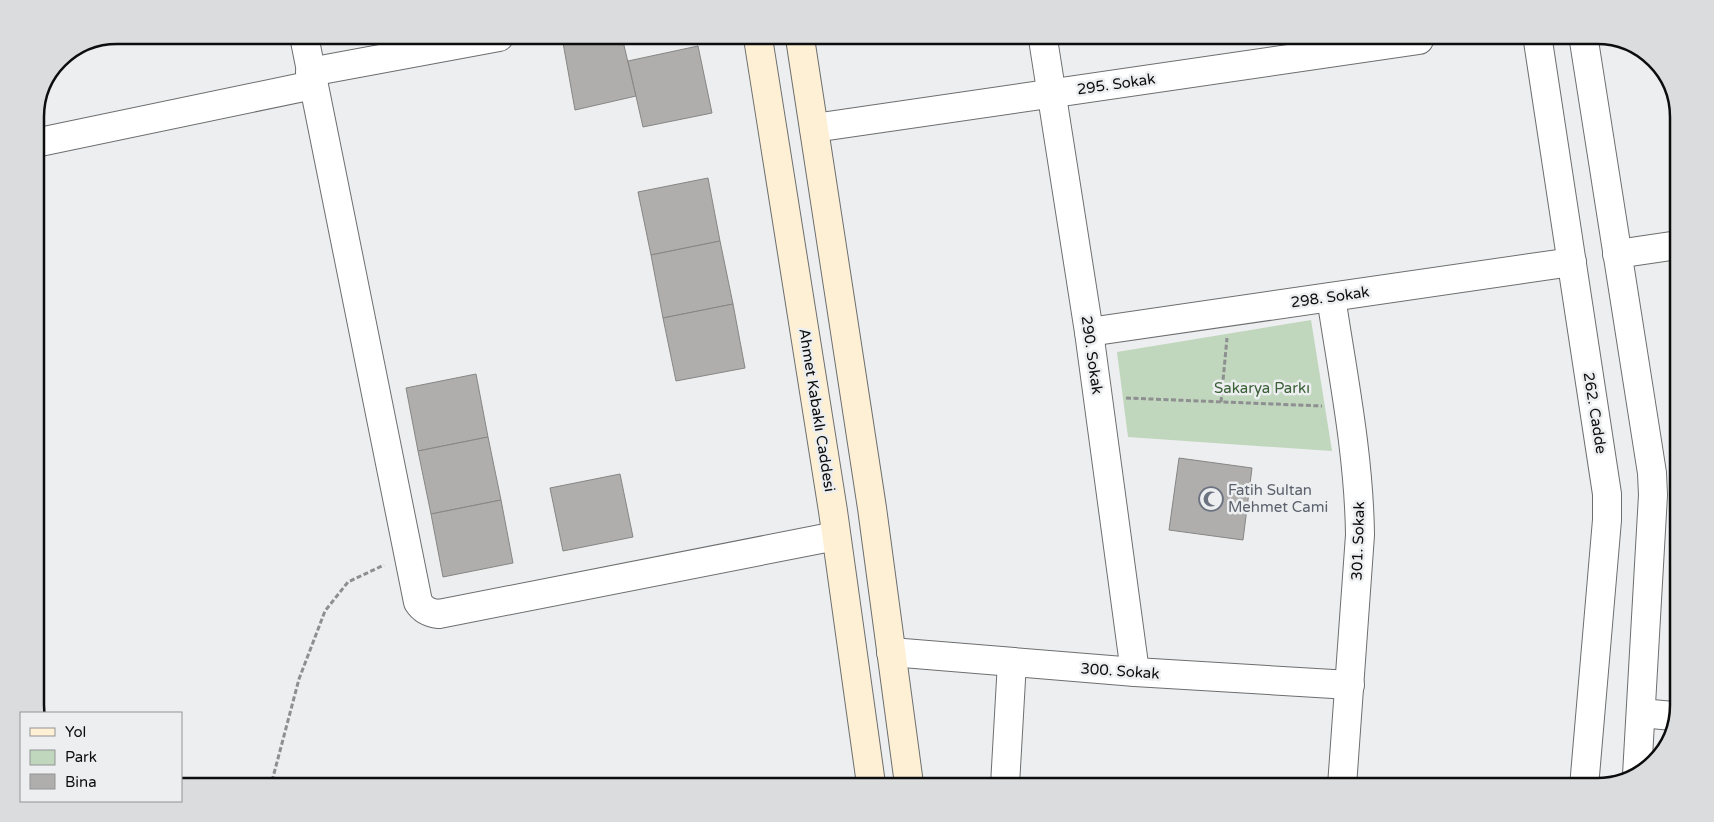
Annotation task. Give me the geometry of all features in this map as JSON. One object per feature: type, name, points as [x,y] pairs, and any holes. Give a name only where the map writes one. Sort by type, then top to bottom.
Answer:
[{"type":"main road","name":"Ahmet Kabaklı Caddesi","points":[[759,44],[836,536],[870,778]]},
{"type":"main road","points":[[801,44],[872,508],[908,778]]},
{"type":"street","points":[[306,44],[418,602],[426,611],[439,614],[836,536]]},
{"type":"street","points":[[44,141],[461,44]]},
{"type":"street","name":"290. Sokak","points":[[1044,44],[1089,332],[1135,672]]},
{"type":"street","name":"295. Sokak","points":[[814,128],[1051,94],[1284,50],[1365,44]]},
{"type":"street","name":"262. Cadde","points":[[1538,44],[1607,494],[1608,520],[1585,778]]},
{"type":"street","points":[[1584,44],[1652,473],[1653,494],[1638,766]]},
{"type":"street","points":[[1617,254],[1670,246]]},
{"type":"street","name":"298. Sokak","points":[[1089,332],[1572,262]]},
{"type":"street","name":"301. Sokak","points":[[1331,297],[1358,484],[1360,535],[1343,778]]},
{"type":"street","name":"300. Sokak","points":[[891,652],[1135,672],[1350,685]]},
{"type":"street","points":[[1005,778],[1012,662]]},
{"type":"street","points":[[1641,713],[1669,716]]},
{"type":"path","points":[[1220,402],[1230,312]]},
{"type":"path","points":[[1098,397],[1347,407]]},
{"type":"path","points":[[273,778],[299,679],[325,611],[348,582],[408,554]]},
{"type":"green space","name":"Sakarya Parkı","points":[[1311,320],[1332,451],[1128,437],[1117,352]]},
{"type":"building","points":[[563,44],[624,44],[636,96],[575,110]]},
{"type":"building","points":[[698,46],[712,113],[643,127],[628,61]]},
{"type":"building","points":[[708,178],[720,241],[651,255],[638,192]]},
{"type":"building","points":[[720,241],[733,304],[663,318],[651,255]]},
{"type":"building","points":[[733,304],[745,368],[676,381],[663,318]]},
{"type":"building","points":[[476,374],[488,437],[418,451],[406,388]]},
{"type":"building","points":[[488,437],[501,500],[431,514],[418,451]]},
{"type":"building","name":"Fatih Sultan Mehmet Cami","points":[[1179,458],[1252,468],[1243,540],[1169,530]]},
{"type":"building","points":[[620,474],[633,537],[563,551],[550,488]]},
{"type":"building","points":[[501,500],[513,563],[443,577],[431,514]]},
{"type":"place","name":"Fatih Sultan Mehmet Cami","points":[[1211,499]]}]
